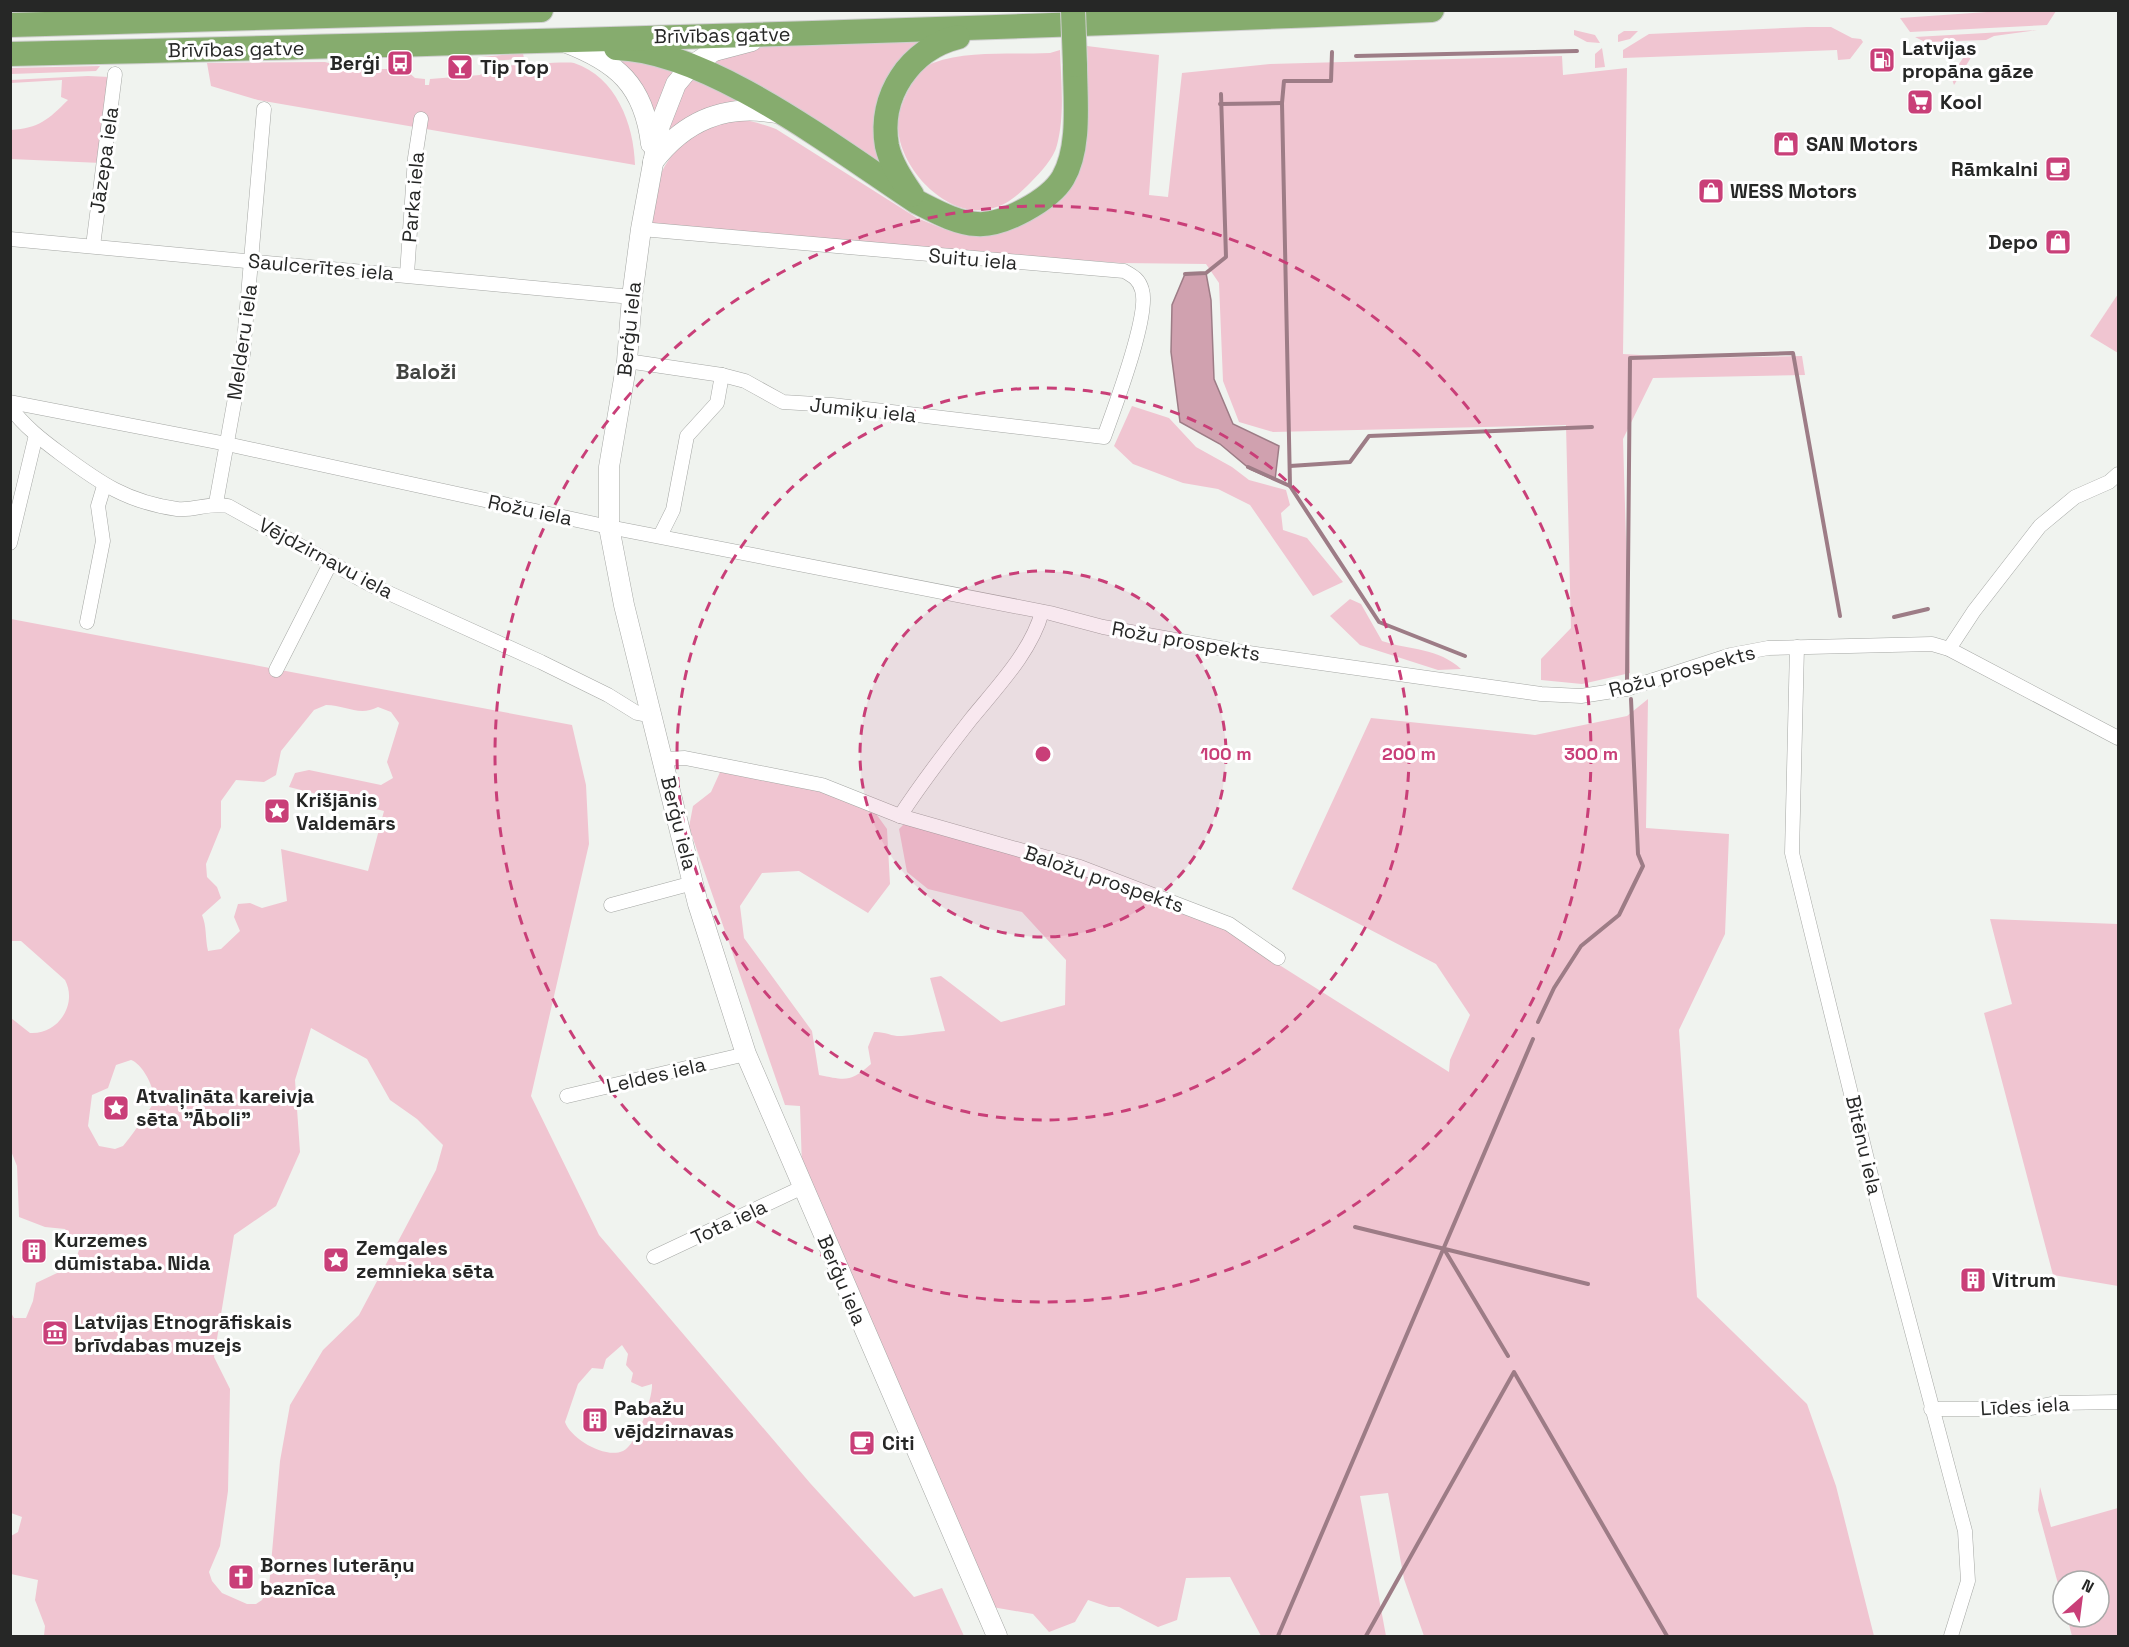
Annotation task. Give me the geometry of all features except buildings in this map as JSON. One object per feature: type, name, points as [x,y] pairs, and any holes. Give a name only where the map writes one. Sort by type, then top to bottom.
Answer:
[{"type":"highway","name":"Brīvības gatve","points":[[10,25],[541,10]]},
{"type":"highway","points":[[568,43],[625,48],[692,66],[783,114],[917,201],[939,213],[977,225],[1005,219],[1046,198],[1064,177],[1072,150],[1075,64],[1073,10]]},
{"type":"highway","name":"Brīvības gatve","points":[[10,54],[568,43],[781,33],[898,33],[1432,10]]},
{"type":"highway","points":[[917,201],[899,177],[887,146],[886,118],[893,90],[906,68],[928,48],[945,40],[963,36],[1032,33],[1052,27]]},
{"type":"main road","name":"Berģu iela","points":[[781,33],[714,51],[692,66],[676,84],[668,100],[660,125],[641,229],[627,361],[609,467],[609,526],[624,605],[693,883],[746,1054],[997,1636]]},
{"type":"main road","points":[[568,43],[606,61],[636,91],[649,123],[653,162]]},
{"type":"main road","points":[[653,162],[675,139],[715,114],[754,109],[783,114]]},
{"type":"street","name":"Jāzepa iela","points":[[93,246],[115,74]]},
{"type":"street","name":"Melderu iela","points":[[216,503],[243,354],[253,262],[264,108]]},
{"type":"street","name":"Parka iela","points":[[407,274],[415,158],[421,119]]},
{"type":"street","name":"Suitu iela","points":[[641,229],[1124,271],[1137,278],[1143,290],[1144,304],[1125,381],[1104,437]]},
{"type":"street","name":"Saulcerītes iela","points":[[10,239],[407,274],[632,297]]},
{"type":"street","name":"Jumiķu iela","points":[[627,361],[722,375],[745,381],[783,402],[832,405],[1104,437]]},
{"type":"street","points":[[660,536],[673,510],[687,436],[717,403],[722,375]]},
{"type":"street","name":"Rožu iela","points":[[10,402],[227,444],[609,526],[1046,613]]},
{"type":"street","points":[[10,407],[36,435],[104,486],[147,503],[180,509],[216,503]]},
{"type":"street","points":[[10,543],[36,435]]},
{"type":"street","points":[[1949,648],[1968,619],[2040,526],[2075,497],[2109,482],[2118,474]]},
{"type":"street","points":[[87,622],[103,541],[99,506],[104,486]]},
{"type":"street","name":"Vējdzirnavu iela","points":[[216,503],[237,511],[330,564],[541,662],[637,713],[652,716]]},
{"type":"street","points":[[276,670],[330,564]]},
{"type":"street","points":[[663,759],[685,758],[822,785],[900,816],[925,777],[1008,672],[1046,613]]},
{"type":"street","name":"Rožu prospekts","points":[[1046,613],[1103,627],[1242,652],[1558,695],[1581,696],[1626,689],[1731,656],[1768,648],[1932,644],[1949,648],[2118,738]]},
{"type":"street","name":"Bitēnu iela","points":[[1797,647],[1792,853],[1931,1409],[1965,1531],[1968,1581],[1951,1636]]},
{"type":"street","name":"Baložu prospekts","points":[[900,816],[1090,871],[1229,924],[1278,958]]},
{"type":"street","points":[[611,905],[693,883]]},
{"type":"street","name":"Leldes iela","points":[[567,1096],[746,1054]]},
{"type":"street","name":"Tota iela","points":[[654,1257],[803,1187]]},
{"type":"street","name":"Līdes iela","points":[[1931,1409],[2026,1409],[2056,1403],[2118,1402]]},
{"type":"shaded area","points":[[2016,10],[2056,11],[2047,25],[1910,32],[1900,18]]},
{"type":"shaded area","points":[[1831,27],[1852,38],[1861,39],[1863,42],[1850,59],[1838,60],[1837,50],[1623,58],[1623,50],[1649,34]]},
{"type":"shaded area","points":[[1574,30],[1595,35],[1600,43],[1587,42],[1574,35]]},
{"type":"shaded area","points":[[2037,30],[1994,36],[1986,40],[1925,42],[1915,37]]},
{"type":"shaded area","points":[[1624,31],[1638,31],[1630,39],[1618,42],[1618,35]]},
{"type":"shaded area","points":[[920,41],[884,161],[879,167],[704,64],[747,49],[805,42]]},
{"type":"shaded area","points":[[1087,46],[1159,55],[1149,195],[1168,197],[1182,73],[1270,64],[1562,56],[1563,75],[1627,68],[1623,354],[1691,358],[1802,356],[1805,375],[1653,378],[1623,439],[1630,673],[1582,684],[1541,680],[1541,659],[1571,628],[1566,425],[1273,432],[1239,422],[1223,381],[1219,283],[1206,264],[1121,263],[651,228],[656,188],[662,172],[675,151],[694,134],[705,128],[727,120],[740,119],[776,129],[917,218],[944,229],[969,234],[1011,230],[1050,204],[1085,93]]},
{"type":"shaded area","points":[[1602,48],[1605,67],[1595,68],[1595,54]]},
{"type":"shaded area","points":[[1060,50],[1062,98],[1057,145],[1053,155],[1035,178],[1013,198],[990,209],[974,210],[958,206],[943,199],[929,188],[907,159],[898,128],[903,101],[921,72],[933,63],[961,56],[1050,53]]},
{"type":"shaded area","points":[[1975,51],[1954,85],[1951,76],[1967,52]]},
{"type":"shaded area","points":[[523,53],[524,59],[480,61],[481,57]]},
{"type":"shaded area","points":[[615,53],[682,67],[658,113],[651,114],[618,64]]},
{"type":"shaded area","points":[[325,62],[353,69],[405,69],[415,78],[425,79],[425,85],[429,85],[430,79],[480,75],[490,67],[574,63],[601,79],[620,104],[631,134],[635,165],[258,100],[211,86],[207,63]]},
{"type":"shaded area","points":[[100,66],[96,71],[11,74],[11,68]]},
{"type":"shaded area","points":[[692,71],[752,102],[669,135],[665,123]]},
{"type":"shaded area","points":[[110,77],[101,163],[11,159],[11,130],[42,122],[68,100],[61,97],[62,80],[11,83],[10,80]]},
{"type":"shaded area","points":[[1206,273],[1211,300],[1214,379],[1233,424],[1279,446],[1275,480],[1250,469],[1220,444],[1180,422],[1171,352],[1172,305],[1185,274]]},
{"type":"shaded area","points":[[2118,294],[2118,353],[2090,336]]},
{"type":"shaded area","points":[[1132,406],[1169,418],[1196,447],[1232,467],[1249,480],[1286,490],[1290,505],[1281,513],[1283,530],[1307,538],[1343,582],[1313,596],[1250,505],[1218,489],[1183,483],[1133,464],[1114,446]]},
{"type":"shaded area","points":[[1350,599],[1361,604],[1382,641],[1433,653],[1461,669],[1438,670],[1360,645],[1330,616]]},
{"type":"shaded area","points":[[11,619],[572,725],[586,785],[589,844],[531,1096],[599,1235],[810,1483],[914,1597],[942,1588],[964,1636],[44,1636],[45,1626],[35,1600],[38,1580],[11,1574],[11,1536],[18,1532],[22,1517],[11,1513],[10,1311],[14,1318],[26,1318],[33,1301],[36,1283],[74,1265],[80,1247],[65,1229],[45,1227],[19,1217],[17,1166],[11,1151],[11,1018],[30,1033],[40,1032],[57,1023],[67,1008],[69,999],[65,980],[21,941],[11,941]],"holes":[[[326,705],[358,711],[378,707],[391,712],[399,723],[387,762],[393,778],[381,785],[309,770],[295,773],[289,787],[384,811],[368,871],[281,849],[287,901],[262,908],[250,903],[238,904],[234,917],[240,931],[221,949],[208,951],[202,915],[221,898],[217,887],[207,877],[206,864],[221,827],[221,801],[236,780],[264,782],[276,775],[281,751],[314,710]],[[311,1028],[367,1059],[390,1100],[417,1119],[443,1145],[436,1170],[359,1315],[323,1350],[290,1405],[280,1461],[269,1587],[262,1600],[256,1604],[247,1604],[222,1593],[212,1581],[209,1572],[220,1546],[228,1491],[230,1389],[214,1357],[234,1235],[276,1206],[300,1152],[295,1080]],[[131,1060],[136,1063],[148,1078],[154,1098],[144,1118],[123,1146],[115,1149],[99,1146],[88,1126],[92,1095],[108,1088],[116,1065]],[[622,1345],[628,1354],[626,1365],[633,1373],[631,1382],[642,1387],[652,1384],[647,1409],[639,1431],[628,1447],[616,1453],[589,1446],[574,1435],[565,1422],[578,1384],[592,1368],[603,1369],[606,1359]]]},
{"type":"shaded area","points":[[1648,699],[1646,828],[1729,834],[1725,934],[1679,1030],[1697,1297],[1807,1404],[1836,1486],[1874,1636],[1424,1636],[1404,1579],[1388,1493],[1360,1496],[1386,1636],[1261,1636],[1230,1577],[1186,1578],[1177,1620],[1158,1627],[1119,1607],[1109,1607],[1088,1600],[1075,1622],[1049,1632],[1033,1614],[992,1607],[802,1167],[800,1106],[785,1105],[689,827],[693,806],[711,792],[721,770],[839,795],[874,811],[887,829],[890,884],[868,913],[799,871],[762,873],[740,906],[744,938],[812,1031],[819,1075],[847,1078],[864,1070],[871,1064],[868,1047],[874,1032],[899,1036],[945,1031],[930,978],[941,976],[1001,1022],[1065,1005],[1066,960],[1022,912],[928,889],[907,872],[899,829],[906,822],[1004,848],[1222,924],[1273,961],[1449,1072],[1450,1060],[1470,1015],[1436,964],[1292,889],[1371,718],[1535,735],[1627,716]]},
{"type":"shaded area","points":[[1990,919],[2118,924],[2118,1286],[2053,1275],[1984,1013],[2012,1004]]},
{"type":"shaded area","points":[[2040,1487],[2051,1527],[2118,1508],[2118,1636],[2072,1636],[2070,1629],[2111,1629],[2111,1569],[2054,1569],[2038,1510]]},
{"type":"waterway","points":[[1356,56],[1577,51]]},
{"type":"waterway","points":[[1290,486],[1282,103],[1284,81],[1331,81],[1332,52]]},
{"type":"waterway","points":[[1185,274],[1206,273],[1226,257],[1221,94]]},
{"type":"waterway","points":[[1220,104],[1282,103]]},
{"type":"waterway","points":[[1627,680],[1630,358],[1793,353],[1840,616]]},
{"type":"waterway","points":[[1290,466],[1350,462],[1369,436],[1592,427]]},
{"type":"waterway","points":[[1248,467],[1290,486],[1379,622],[1465,656]]},
{"type":"waterway","points":[[1894,617],[1928,609]]},
{"type":"waterway","points":[[1538,1022],[1554,988],[1581,946],[1619,915],[1643,866],[1638,854],[1631,699]]},
{"type":"waterway","points":[[1278,1636],[1533,1039]]},
{"type":"waterway","points":[[1355,1227],[1588,1284]]},
{"type":"waterway","points":[[1444,1249],[1508,1356]]},
{"type":"waterway","points":[[1366,1636],[1514,1372],[1667,1636]]},
{"type":"place","name":"Latvijas propāna gāze","points":[[1882,60]]},
{"type":"place","name":"Berģi","points":[[400,63]]},
{"type":"place","name":"Tip Top","points":[[460,67]]},
{"type":"place","name":"Kool","points":[[1920,102]]},
{"type":"place","name":"SAN Motors","points":[[1786,144]]},
{"type":"place","name":"Rāmkalni","points":[[2058,169]]},
{"type":"place","name":"WESS Motors","points":[[1711,191]]},
{"type":"place","name":"Depo","points":[[2058,242]]},
{"type":"place","name":"Krišjānis Valdemārs","points":[[277,811]]},
{"type":"place","name":"Atvaļināta kareivja sēta \"Āboli\"","points":[[116,1108]]},
{"type":"place","name":"Kurzemes dūmistaba. Nida","points":[[34,1251]]},
{"type":"place","name":"Zemgales zemnieka sēta","points":[[336,1260]]},
{"type":"place","name":"Vitrum","points":[[1973,1280]]},
{"type":"place","name":"Latvijas Etnogrāfiskais brīvdabas muzejs","points":[[55,1333]]},
{"type":"place","name":"Pabažu vējdzirnavas","points":[[595,1420]]},
{"type":"place","name":"Citi","points":[[862,1443]]},
{"type":"place","name":"Bornes luterāņu baznīca","points":[[241,1577]]},
{"type":"district","name":"Baloži","points":[[426,372]]}]
